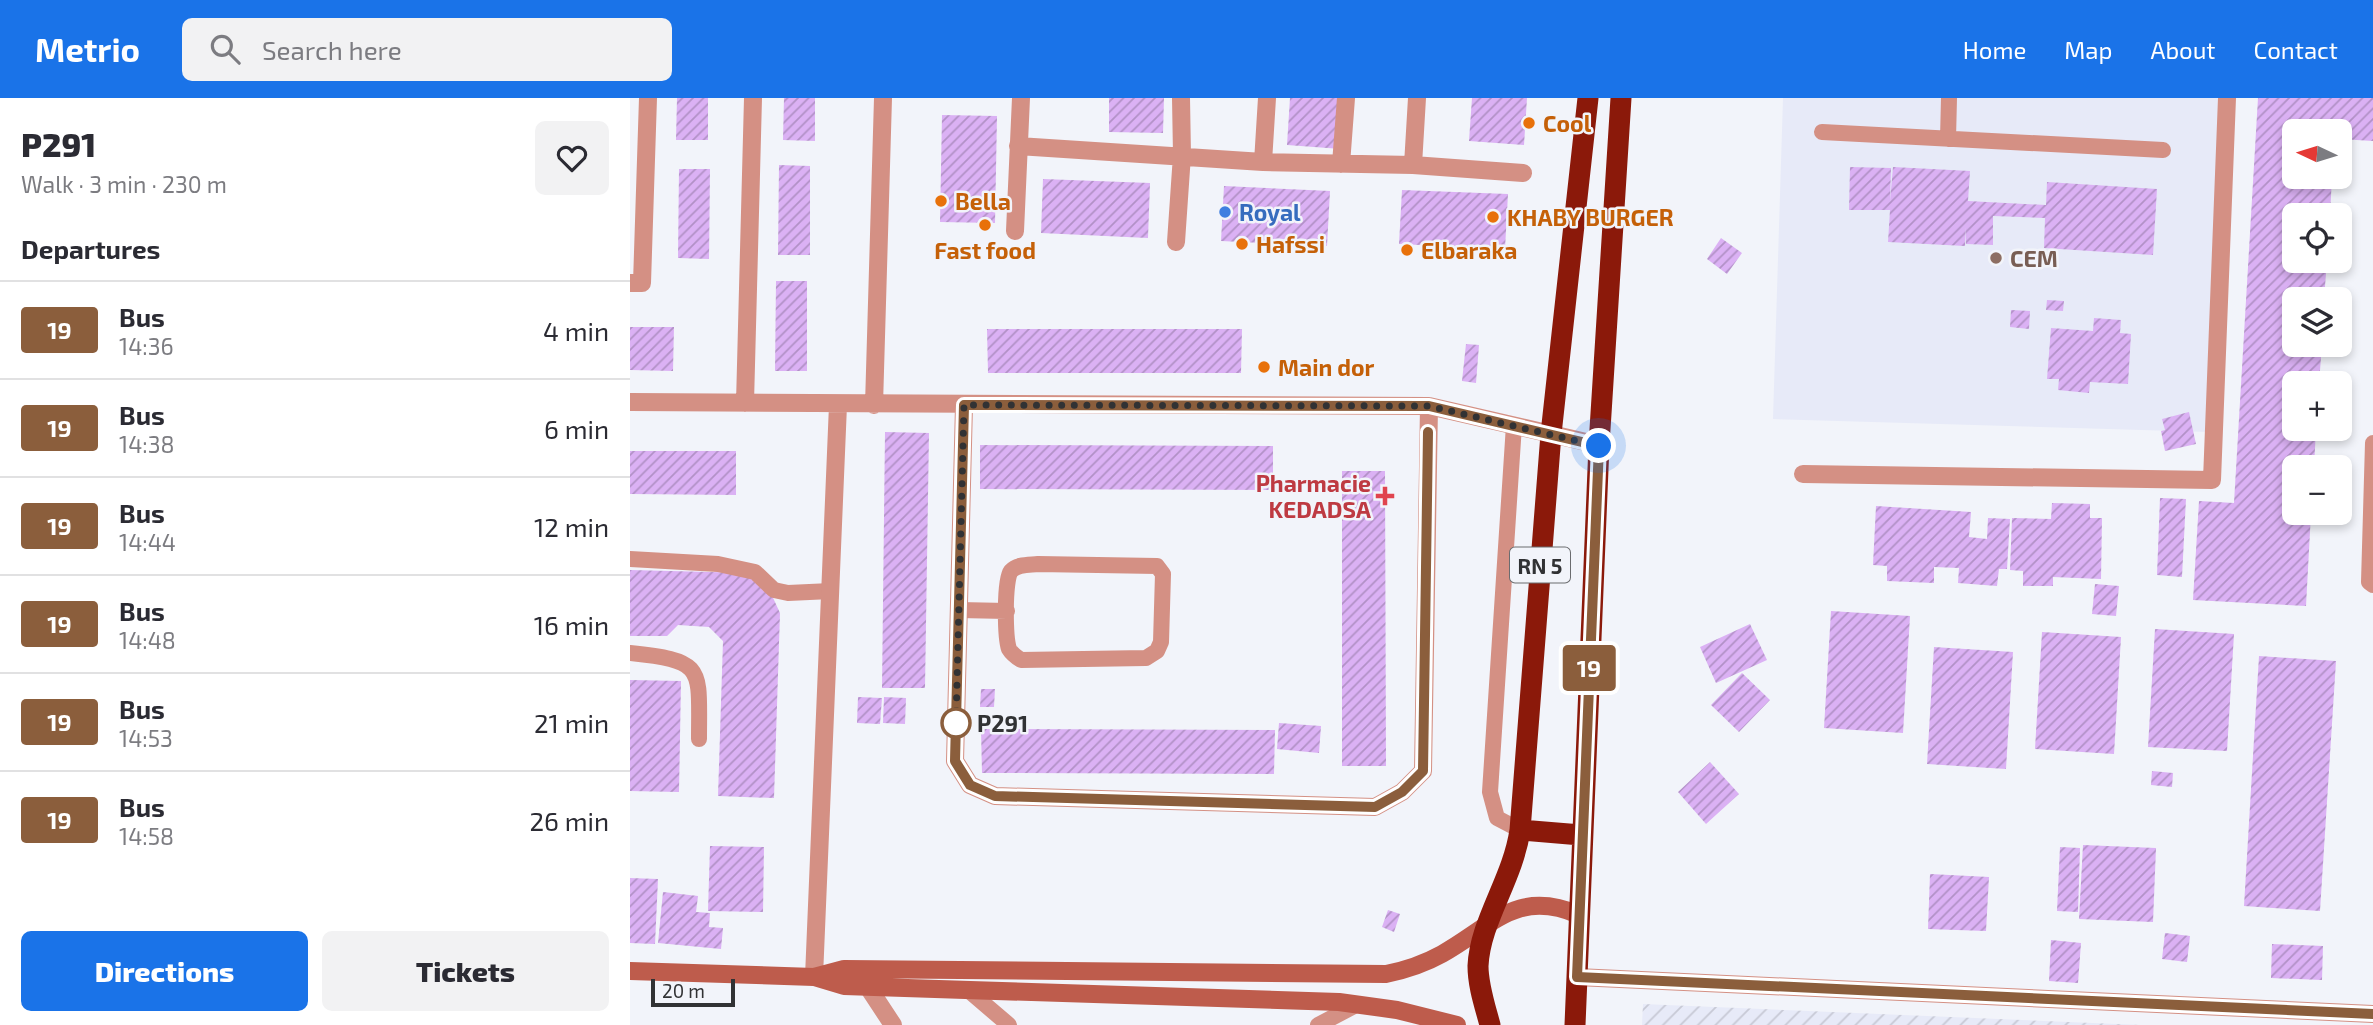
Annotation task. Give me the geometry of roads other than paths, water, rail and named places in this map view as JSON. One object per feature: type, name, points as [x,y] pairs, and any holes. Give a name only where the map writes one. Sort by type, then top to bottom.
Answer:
[{"type":"highway","name":"RN 5","points":[[1490,1025],[1478,965],[1488,923],[1513,868],[1520,830],[1551,434],[1588,98]]},
{"type":"highway","name":"RN 5","points":[[1575,1025],[1599,446],[1620,98]]},
{"type":"highway","points":[[1520,830],[1581,835]]},
{"type":"street","points":[[630,283],[642,283],[648,98]]},
{"type":"street","points":[[745,403],[753,98]]},
{"type":"street","points":[[874,405],[883,98]]},
{"type":"street","points":[[1015,231],[1021,98]]},
{"type":"street","points":[[1176,242],[1182,155],[1181,98]]},
{"type":"street","points":[[1263,162],[1267,98]]},
{"type":"street","points":[[1341,163],[1346,98]]},
{"type":"street","points":[[1413,165],[1417,98]]},
{"type":"street","points":[[1803,474],[2212,480],[2227,98]]},
{"type":"street","points":[[1018,146],[1263,162],[1413,165],[1523,173]]},
{"type":"street","points":[[630,402],[1429,406],[1599,446]]},
{"type":"street","points":[[814,977],[838,405]]},
{"type":"street","points":[[964,405],[955,761],[970,785],[995,796],[1375,807],[1402,792],[1423,771],[1429,406]]},
{"type":"street","points":[[814,977],[844,969],[1386,974],[1426,963],[1488,923],[1526,906],[1554,906],[1579,915]]},
{"type":"street","points":[[630,971],[814,977],[838,985],[868,987],[1358,1004],[1457,1025]]},
{"type":"street","points":[[1577,977],[2373,1014]]},
{"type":"street","points":[[868,987],[893,1025]]},
{"type":"lane","points":[[1948,139],[1949,98]]},
{"type":"lane","points":[[1822,132],[2163,150]]},
{"type":"lane","points":[[1514,425],[1490,792],[1497,818],[1520,830]]},
{"type":"lane","points":[[2373,443],[2369,582],[2373,584]]},
{"type":"lane","points":[[630,559],[718,564],[755,572],[774,590],[788,593],[831,591]]},
{"type":"lane","points":[[1018,566],[1157,566],[1163,574],[1161,642],[1157,651],[1146,658],[1021,660],[1008,647],[1007,611],[1006,584],[1010,572],[1018,566]]},
{"type":"lane","points":[[959,610],[1007,611]]},
{"type":"lane","points":[[630,653],[671,657],[688,664],[699,683],[699,739]]},
{"type":"lane","points":[[968,990],[1009,1025]]},
{"type":"lane","points":[[1318,1025],[1358,1004]]},
{"type":"place","name":"Cool","points":[[1529,123]]},
{"type":"place","name":"Bella","points":[[941,201]]},
{"type":"place","name":"Royal","points":[[1225,212]]},
{"type":"place","name":"KHABY BURGER","points":[[1493,217]]},
{"type":"place","name":"Fast food","points":[[985,225]]},
{"type":"place","name":"Hafssi","points":[[1242,244]]},
{"type":"place","name":"Elbaraka","points":[[1407,250]]},
{"type":"place","name":"CEM","points":[[1996,258]]},
{"type":"place","name":"Main dor","points":[[1264,367]]},
{"type":"place","name":"Pharmacie KEDADSA","points":[[1385,496]]},
{"type":"place","name":"P291","points":[[956,723]]}]
